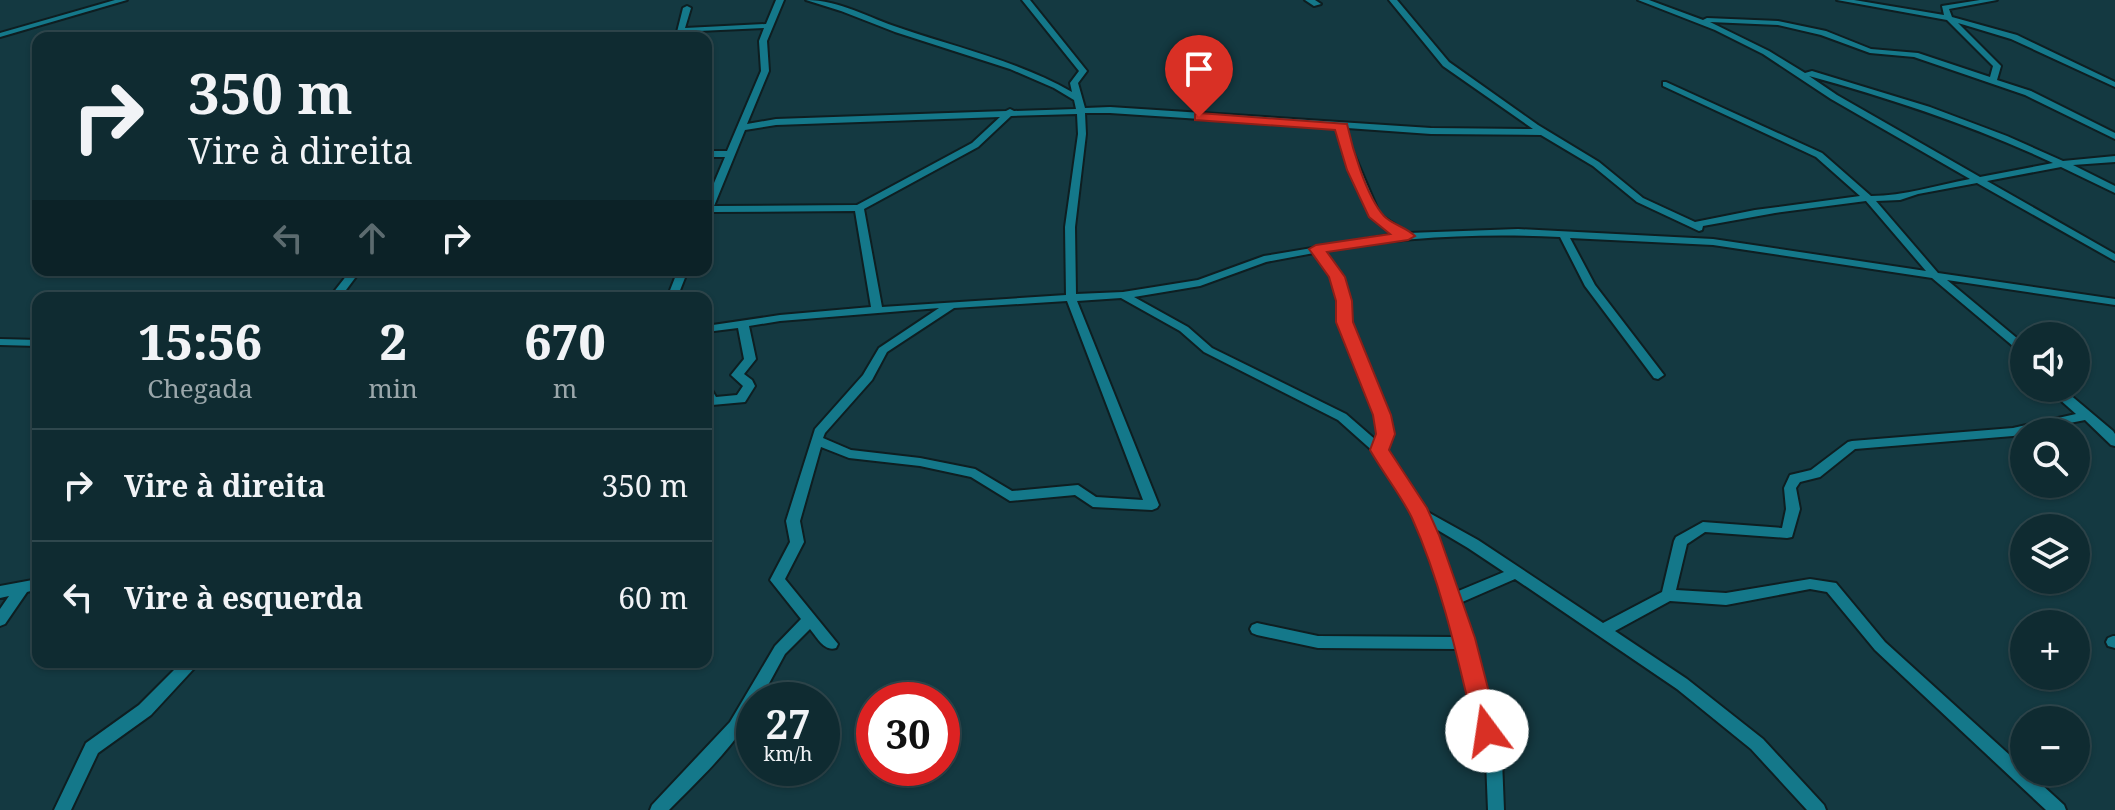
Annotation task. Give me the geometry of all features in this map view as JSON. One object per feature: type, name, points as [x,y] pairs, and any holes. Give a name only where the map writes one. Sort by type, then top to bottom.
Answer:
[{"type":"street","points":[[0,35],[123,0]]},
{"type":"street","points":[[712,199],[765,71],[763,41],[780,0]]},
{"type":"street","points":[[810,0],[833,2],[895,29],[965,50],[1061,88],[1077,98]]},
{"type":"street","points":[[817,440],[849,454],[920,462],[975,473],[1010,496],[1078,490],[1093,502],[1152,505],[1071,298],[1070,227],[1082,134],[1081,110],[1074,83],[1083,71],[1026,0]]},
{"type":"street","points":[[1393,0],[1446,64],[1596,164],[1640,200],[1696,225],[1713,242]]},
{"type":"street","points":[[1642,0],[1705,20],[1800,71],[1834,97],[2115,258]]},
{"type":"street","points":[[1841,0],[1949,18],[2014,37],[2115,85]]},
{"type":"street","points":[[1993,0],[1945,8],[1949,18],[1997,66],[1993,80]]},
{"type":"street","points":[[678,32],[687,8]]},
{"type":"street","points":[[1705,20],[1778,23],[1823,33],[1870,51],[1915,55],[2028,93],[2115,136]]},
{"type":"street","points":[[700,32],[769,26]]},
{"type":"street","points":[[1800,71],[1882,92],[1993,132],[2065,163],[2115,190]]},
{"type":"street","points":[[1666,84],[1819,155],[1868,198],[1935,275],[2010,338]]},
{"type":"street","points":[[741,128],[776,122],[1081,110],[1343,127],[1544,132]]},
{"type":"street","points":[[712,211],[859,208],[975,145],[1010,112]]},
{"type":"street","points":[[1343,127],[1341,133],[1354,170],[1376,217],[1391,229],[1408,236]]},
{"type":"street","points":[[712,154],[731,154]]},
{"type":"street","points":[[1696,225],[1745,213],[1868,198],[1899,200],[1915,192],[2065,163],[2115,159]]},
{"type":"street","points":[[859,208],[877,310]]},
{"type":"street","points":[[712,328],[877,310],[1123,295],[1200,283],[1264,259],[1316,249],[1408,236],[1518,232],[1713,242],[2115,302]]},
{"type":"street","points":[[1563,234],[1590,286],[1658,375]]},
{"type":"street","points":[[1316,249],[1337,277],[1344,301],[1345,322],[1382,415],[1386,434],[1379,450]]},
{"type":"street","points":[[339,292],[351,276]]},
{"type":"street","points":[[1123,295],[1184,329],[1208,350],[1342,417],[1379,450],[1419,513],[1452,600],[1494,760],[1496,810]]},
{"type":"street","points":[[831,644],[777,580],[797,542],[793,521],[819,432],[868,377],[883,350],[953,304]]},
{"type":"street","points":[[712,401],[723,403],[741,399],[747,391],[748,383],[737,375],[750,359],[743,324]]},
{"type":"street","points":[[0,342],[32,343]]},
{"type":"street","points":[[2068,402],[2115,442]]},
{"type":"street","points":[[1668,595],[1681,541],[1703,527],[1787,533],[1793,509],[1790,488],[1795,478],[1815,474],[1852,445],[2013,432],[2086,416]]},
{"type":"street","points":[[1419,513],[1516,573],[1682,684],[1738,728],[1785,771],[1818,810]]},
{"type":"street","points":[[1452,600],[1516,573]]},
{"type":"street","points":[[1602,631],[1668,595],[1726,599],[1810,584],[1831,587],[1880,646],[2058,810]]},
{"type":"street","points":[[0,592],[31,586]]},
{"type":"street","points":[[0,620],[31,586]]},
{"type":"street","points":[[658,810],[736,727],[780,650],[810,619]]},
{"type":"street","points":[[1257,629],[1318,642],[1465,643]]},
{"type":"street","points":[[62,810],[92,748],[145,710],[186,668]]},
{"type":"route","points":[[1199,117],[1343,127],[1341,133],[1354,170],[1376,217],[1391,229],[1408,236],[1316,249],[1337,277],[1344,301],[1345,322],[1382,415],[1386,434],[1379,450],[1419,513],[1429,535],[1464,638],[1487,731]]}]
